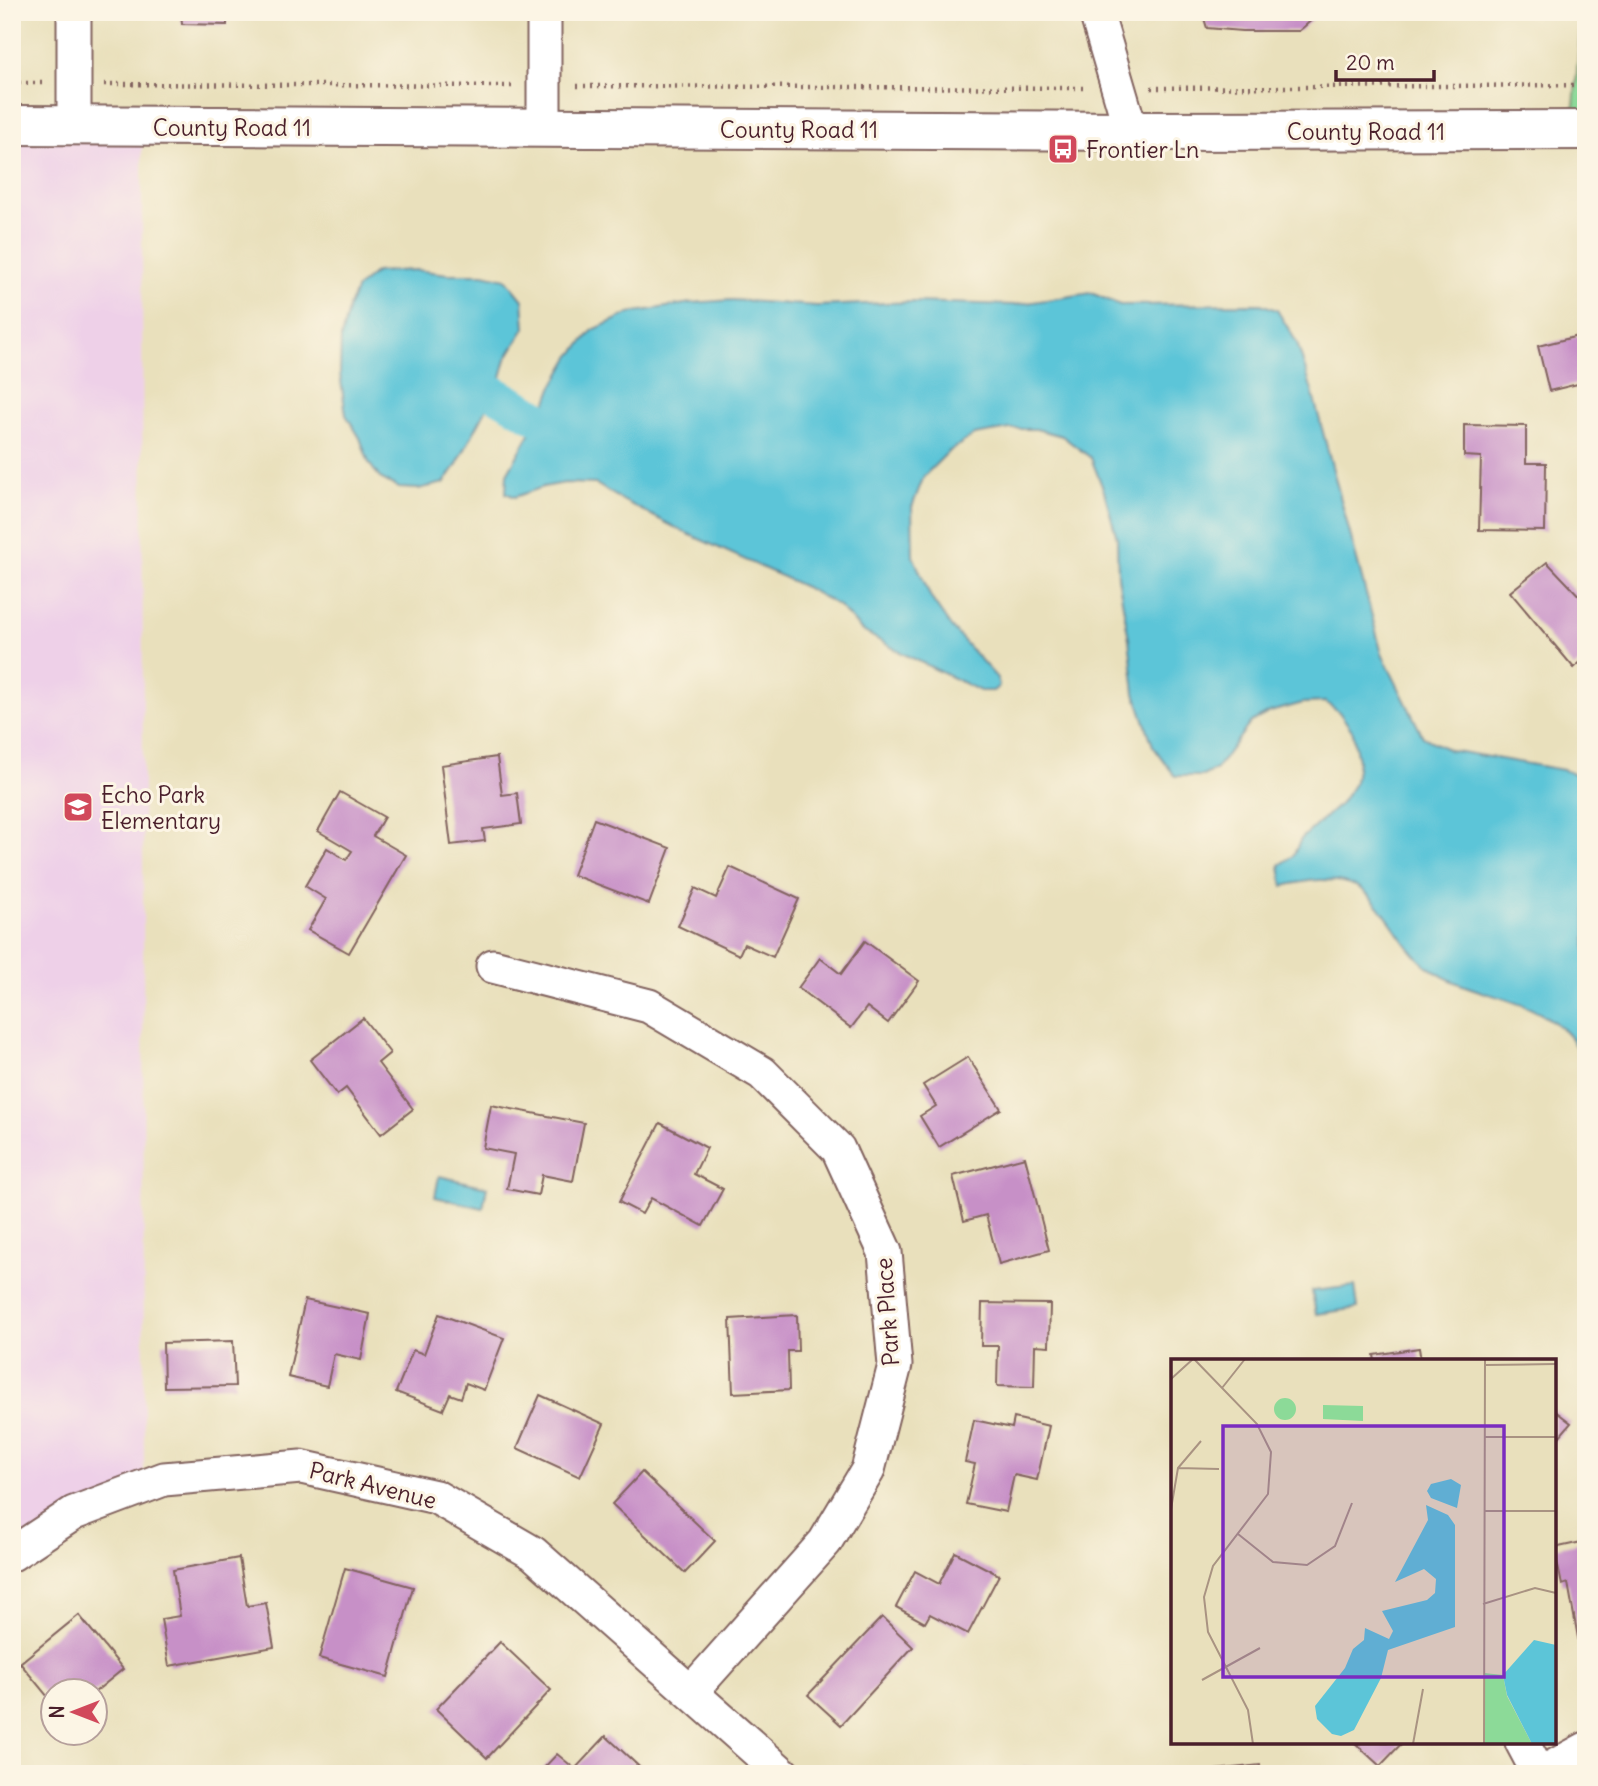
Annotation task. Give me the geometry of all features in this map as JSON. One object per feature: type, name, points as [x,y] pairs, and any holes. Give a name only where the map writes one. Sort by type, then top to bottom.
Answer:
[{"type":"street","points":[[74,12],[74,125]]},
{"type":"street","points":[[544,12],[544,128]]},
{"type":"street","points":[[1096,12],[1131,131]]},
{"type":"street","name":"County Road 11","points":[[12,125],[1131,131],[1586,130]]},
{"type":"street","name":"Park Place","points":[[493,967],[649,1006],[762,1073],[838,1149],[885,1252],[895,1365],[868,1470],[825,1542],[691,1692]]},
{"type":"street","name":"Park Avenue","points":[[12,1554],[74,1513],[164,1479],[301,1466],[436,1497],[533,1553],[783,1774]]},
{"type":"street","points":[[1523,1744],[1540,1774],[1586,1749]]},
{"type":"path","points":[[12,83],[1118,88],[1586,85]]},
{"type":"shaded area","name":"Echo Park Elementary","points":[[12,125],[142,127],[144,1486],[12,1554]]},
{"type":"green space","points":[[1582,12],[1586,12],[1586,130],[1572,130]]},
{"type":"water","points":[[416,270],[483,274],[506,279],[523,300],[525,328],[506,359],[500,381],[456,466],[444,483],[418,489],[399,488],[380,478],[369,463],[360,438],[346,415],[340,374],[341,338],[349,306],[357,288],[376,272]]},
{"type":"water","points":[[1091,293],[1120,305],[1261,304],[1277,310],[1297,343],[1312,391],[1382,654],[1423,737],[1449,750],[1563,770],[1586,778],[1586,1064],[1569,1036],[1553,1021],[1516,1003],[1455,982],[1419,959],[1372,899],[1356,886],[1320,880],[1283,886],[1280,865],[1293,856],[1301,839],[1341,803],[1355,782],[1358,761],[1353,732],[1339,712],[1325,702],[1303,703],[1270,712],[1251,722],[1216,769],[1203,776],[1175,776],[1153,746],[1135,693],[1118,577],[1117,538],[1104,491],[1091,458],[1062,436],[1036,429],[1010,429],[974,435],[948,452],[924,476],[912,507],[913,556],[931,598],[951,627],[997,678],[999,686],[993,691],[980,691],[904,654],[861,630],[839,606],[805,587],[684,532],[596,484],[565,483],[515,497],[506,493],[507,474],[570,357],[593,330],[630,313],[691,303],[732,300],[817,306],[914,302],[1014,305]]},
{"type":"water","points":[[439,1176],[487,1187],[483,1208],[435,1197]]},
{"type":"water","points":[[1355,1286],[1358,1308],[1316,1314],[1312,1291]]},
{"type":"building","points":[[181,12],[227,12],[227,25],[182,24]]},
{"type":"building","points":[[394,12],[434,12],[434,17],[394,17]]},
{"type":"building","points":[[1202,12],[1321,12],[1299,31],[1242,31],[1207,28]]},
{"type":"building","points":[[1586,334],[1586,382],[1549,391],[1538,346]]},
{"type":"building","points":[[1464,425],[1526,426],[1526,463],[1546,463],[1545,531],[1479,530],[1481,457],[1464,456]]},
{"type":"building","points":[[1547,562],[1586,603],[1586,657],[1574,668],[1510,592]]},
{"type":"building","points":[[497,757],[502,795],[517,793],[521,824],[483,829],[485,841],[451,845],[441,765]]},
{"type":"building","points":[[340,792],[384,817],[373,836],[406,855],[349,953],[308,930],[326,899],[305,886],[327,848],[346,860],[352,851],[318,831]]},
{"type":"building","points":[[594,819],[670,848],[649,904],[573,875]]},
{"type":"building","points":[[730,867],[799,899],[773,957],[744,944],[739,955],[678,926],[695,888],[716,898]]},
{"type":"building","points":[[865,941],[919,981],[888,1023],[867,1007],[851,1028],[798,988],[820,958],[841,974]]},
{"type":"building","points":[[363,1018],[390,1053],[378,1063],[413,1109],[381,1134],[346,1088],[337,1095],[310,1060]]},
{"type":"building","points":[[968,1057],[1001,1109],[939,1147],[920,1116],[936,1106],[923,1085]]},
{"type":"building","points":[[491,1105],[584,1123],[573,1181],[542,1175],[538,1195],[507,1189],[514,1154],[483,1148]]},
{"type":"building","points":[[660,1123],[707,1148],[694,1174],[723,1189],[703,1226],[651,1198],[642,1214],[619,1202]]},
{"type":"building","points":[[1025,1157],[1049,1250],[999,1264],[986,1215],[964,1221],[953,1176]]},
{"type":"building","points":[[305,1300],[370,1314],[361,1360],[334,1354],[327,1386],[288,1377]]},
{"type":"building","points":[[982,1303],[1050,1304],[1049,1346],[1035,1345],[1034,1387],[997,1386],[998,1346],[981,1346]]},
{"type":"building","points":[[439,1314],[504,1338],[484,1390],[466,1383],[461,1398],[450,1394],[443,1410],[396,1392],[413,1350],[424,1354]]},
{"type":"building","points":[[797,1315],[798,1351],[788,1351],[789,1390],[733,1393],[730,1319]]},
{"type":"building","points":[[233,1341],[235,1386],[164,1387],[163,1343]]},
{"type":"building","points":[[1419,1348],[1421,1359],[1375,1359],[1374,1355]]},
{"type":"building","points":[[540,1395],[604,1424],[580,1477],[517,1448]]},
{"type":"building","points":[[1556,1412],[1571,1423],[1556,1441]]},
{"type":"building","points":[[1014,1418],[1049,1426],[1037,1480],[1014,1475],[1006,1512],[966,1504],[975,1464],[965,1462],[974,1420],[1012,1428]]},
{"type":"building","points":[[642,1472],[715,1541],[685,1573],[612,1504]]},
{"type":"building","points":[[1586,1541],[1586,1642],[1579,1643],[1568,1583],[1562,1585],[1556,1548]]},
{"type":"building","points":[[955,1552],[999,1575],[968,1634],[930,1614],[925,1623],[896,1607],[915,1571],[939,1584]]},
{"type":"building","points":[[239,1558],[247,1606],[266,1603],[274,1647],[169,1666],[161,1619],[180,1616],[173,1570]]},
{"type":"building","points":[[345,1568],[413,1587],[388,1677],[319,1658]]},
{"type":"building","points":[[79,1615],[123,1669],[108,1681],[108,1678],[38,1678],[38,1685],[20,1663]]},
{"type":"building","points":[[882,1617],[913,1647],[841,1725],[808,1695]]},
{"type":"building","points":[[500,1642],[551,1690],[487,1758],[436,1709]]},
{"type":"building","points":[[606,1736],[647,1774],[540,1772],[557,1754],[575,1769]]},
{"type":"building","points":[[1356,1744],[1401,1744],[1380,1766]]},
{"type":"building","points":[[1260,1765],[1261,1774],[1197,1774],[1197,1772]]},
{"type":"building","points":[[1023,1766],[1062,1772],[1062,1774],[1022,1774]]},
{"type":"waterway","points":[[494,393],[538,418]]},
{"type":"place","name":"Frontier Ln","points":[[1063,149]]},
{"type":"place","name":"Echo Park Elementary","points":[[78,807]]}]
